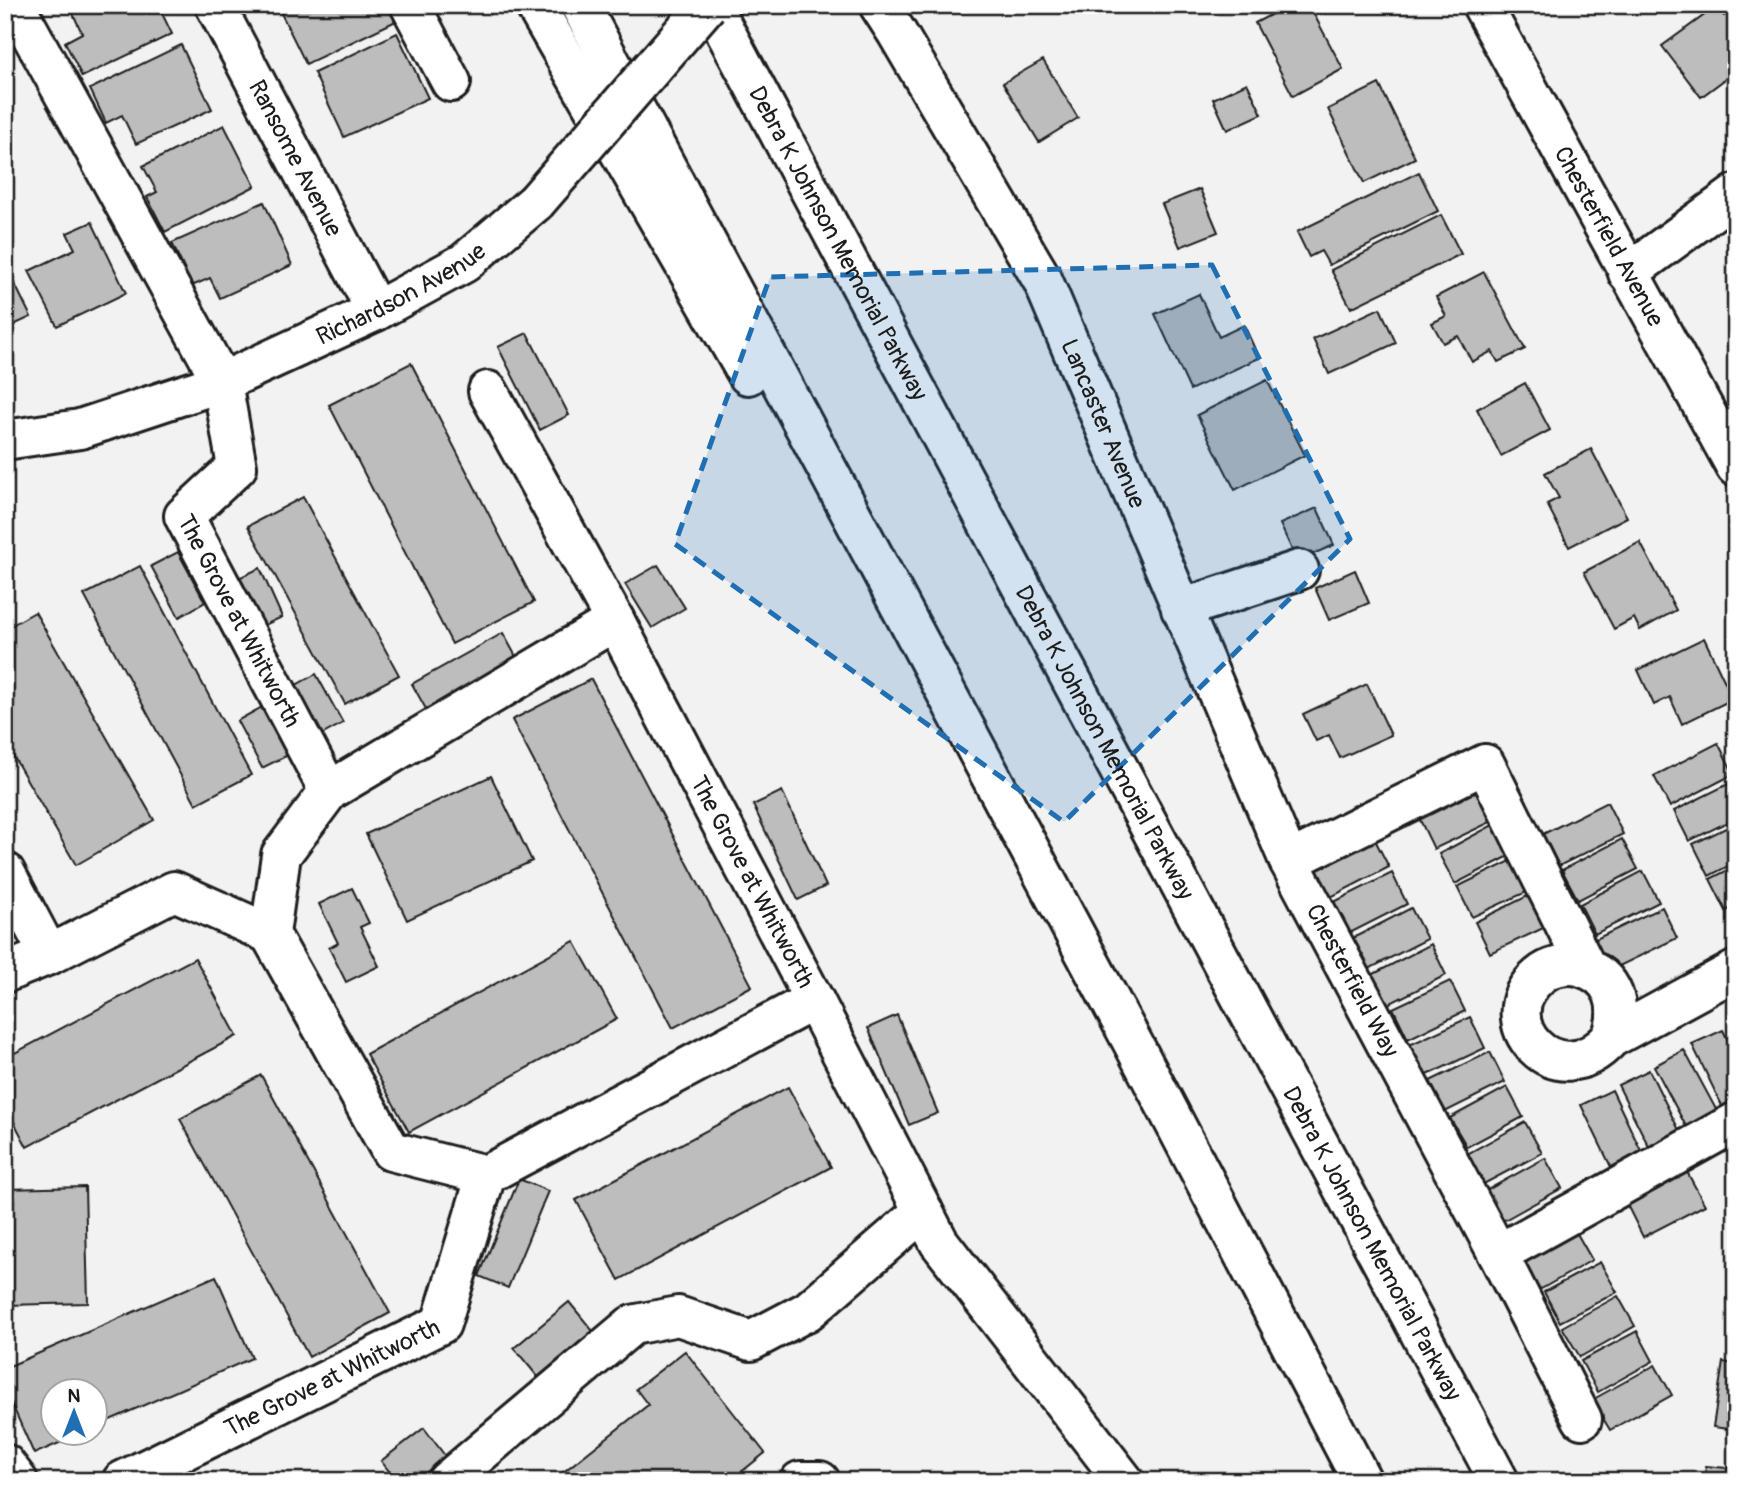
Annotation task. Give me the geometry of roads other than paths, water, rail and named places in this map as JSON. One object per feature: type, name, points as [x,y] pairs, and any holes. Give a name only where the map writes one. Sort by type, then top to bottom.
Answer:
[{"type":"main road","points":[[15,5],[222,382]]},
{"type":"main road","name":"Ransome Avenue","points":[[215,5],[376,311]]},
{"type":"main road","points":[[410,5],[451,82]]},
{"type":"main road","points":[[536,5],[1135,1047]]},
{"type":"main road","points":[[580,5],[1135,1047],[1362,1481]]},
{"type":"main road","name":"Richardson Avenue","points":[[5,440],[80,429],[222,382],[376,311],[464,263],[536,202],[709,5]]},
{"type":"main road","name":"Debra K Johnson Memorial Parkway","points":[[709,5],[1499,1481]]},
{"type":"main road","points":[[736,5],[820,209]]},
{"type":"main road","name":"Lancaster Avenue","points":[[879,5],[1043,281],[1289,861]]},
{"type":"main road","name":"Chesterfield Avenue","points":[[1482,5],[1736,467]]},
{"type":"main road","points":[[1628,273],[1736,194]]},
{"type":"main road","name":"The Grove at Whitworth","points":[[222,382],[236,467],[184,516],[329,791]]},
{"type":"main road","name":"The Grove at Whitworth","points":[[122,1481],[441,1324],[486,1175],[814,1000],[615,621],[488,391]]},
{"type":"main road","points":[[1181,609],[1299,569]]},
{"type":"main road","points":[[486,1175],[391,1151],[270,933],[281,855],[329,791],[615,621]]},
{"type":"main road","points":[[1289,861],[1485,764],[1587,968]]},
{"type":"main road","name":"Chesterfield Way","points":[[1289,861],[1498,1254],[1582,1419]]},
{"type":"main road","points":[[5,872],[48,955]]},
{"type":"main road","points":[[5,973],[48,955],[174,891],[270,933]]},
{"type":"main road","points":[[1558,966],[1587,968],[1602,977],[1612,990],[1617,1006],[1617,1023],[1611,1038],[1600,1051],[1585,1059],[1552,1059],[1537,1050],[1522,1025],[1524,995],[1532,982],[1544,972],[1558,966]]},
{"type":"main road","points":[[1611,1038],[1736,970]]},
{"type":"main road","points":[[814,1000],[939,1242],[1124,1481]]},
{"type":"main road","points":[[1498,1254],[1736,1122]]},
{"type":"main road","points":[[447,1481],[632,1325],[678,1316],[751,1341],[808,1311],[923,1211]]},
{"type":"main road","points":[[5,1464],[18,1481]]},
{"type":"main road","points":[[800,1481],[820,1481]]}]
